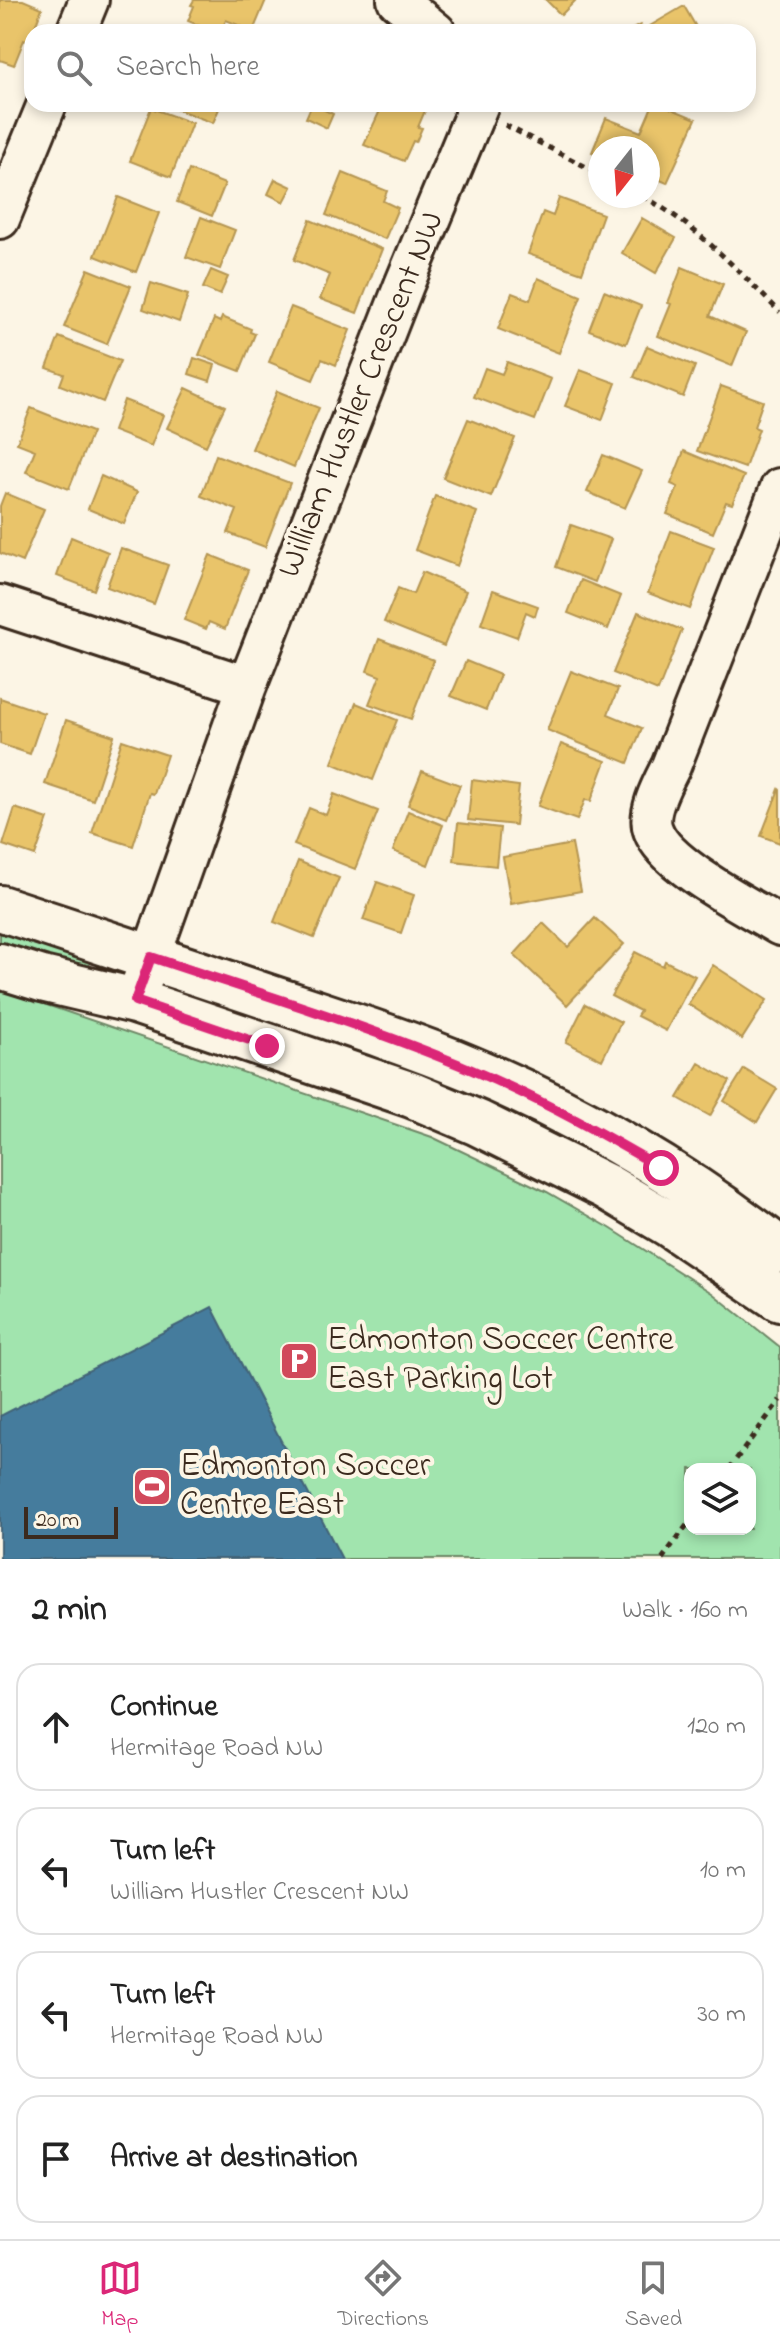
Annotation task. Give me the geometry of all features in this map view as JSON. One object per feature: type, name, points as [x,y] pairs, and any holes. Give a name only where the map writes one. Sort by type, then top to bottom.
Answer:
[{"type":"street","points":[[79,24],[89,0]]},
{"type":"street","points":[[397,0],[426,24]]},
{"type":"street","points":[[0,219],[44,112]]},
{"type":"street","name":"William Hustler Crescent NW","points":[[135,1001],[247,686],[475,112]]},
{"type":"street","points":[[780,488],[671,766],[656,795],[651,828],[666,852],[675,859],[780,926]]},
{"type":"street","points":[[0,605],[247,686]]},
{"type":"street","points":[[0,908],[403,1042],[473,1070],[542,1102],[661,1168],[712,1200],[780,1250]]},
{"type":"street","points":[[0,966],[135,1001],[412,1095],[478,1123],[632,1202],[707,1248],[780,1299]]},
{"type":"path","points":[[486,112],[588,167]]},
{"type":"path","points":[[660,206],[702,237],[780,312]]},
{"type":"path","points":[[733,1463],[780,1400]]},
{"type":"path","points":[[662,1559],[684,1529]]},
{"type":"green space","points":[[0,926],[92,956],[88,969],[0,946]]},
{"type":"green space","points":[[0,989],[432,1137],[547,1192],[712,1293],[780,1347],[780,1559],[0,1559]]},
{"type":"building: Homes","points":[[0,0],[23,0],[42,8],[36,24],[24,24],[24,40],[14,65],[0,60]]},
{"type":"building: Homes","points":[[194,0],[266,0],[256,24],[236,24],[226,20],[224,24],[195,24],[188,21],[194,6],[191,5]]},
{"type":"building: Homes","points":[[546,0],[576,0],[561,15]]},
{"type":"building: Homes","points":[[684,6],[694,24],[653,24]]},
{"type":"building: Homes","points":[[149,112],[162,112],[192,123],[171,177],[130,161]]},
{"type":"building: Homes","points":[[184,112],[218,112],[213,123]]},
{"type":"building: Homes","points":[[309,112],[333,114],[327,128],[306,118]]},
{"type":"building: Homes","points":[[379,112],[424,112],[418,127],[422,128],[404,161],[364,145]]},
{"type":"building: Homes","points":[[650,112],[679,112],[696,119],[667,183],[660,180],[660,136],[599,136],[606,118],[641,132]]},
{"type":"building: Homes","points":[[189,170],[225,184],[212,216],[177,202]]},
{"type":"building: Homes","points":[[343,173],[387,191],[383,201],[398,208],[385,239],[326,215]]},
{"type":"building: Homes","points":[[275,179],[292,187],[284,202],[268,194]]},
{"type":"building: Homes","points":[[118,197],[159,213],[136,272],[95,256]]},
{"type":"building: Homes","points":[[559,198],[603,214],[582,273],[528,254],[543,212],[553,216]]},
{"type":"building: Homes","points":[[201,217],[235,230],[220,269],[186,257]]},
{"type":"building: Homes","points":[[642,218],[676,238],[656,273],[622,253]]},
{"type":"building: Homes","points":[[310,220],[382,249],[357,313],[320,299],[330,275],[294,260]]},
{"type":"building: Homes","points":[[682,267],[723,284],[710,316],[746,332],[732,366],[658,336]]},
{"type":"building: Homes","points":[[88,269],[131,286],[107,344],[64,327]]},
{"type":"building: Homes","points":[[211,270],[228,277],[220,295],[203,288]]},
{"type":"building: Homes","points":[[538,278],[581,296],[559,353],[498,329],[512,293],[530,300]]},
{"type":"building: Homes","points":[[151,283],[188,295],[179,322],[143,309]]},
{"type":"building: Homes","points":[[604,291],[641,306],[626,344],[589,330]]},
{"type":"building: Homes","points":[[291,307],[350,330],[336,365],[322,359],[313,380],[269,362]]},
{"type":"building: Homes","points":[[222,317],[251,329],[250,332],[255,334],[240,371],[199,355],[214,319],[220,322]]},
{"type":"building: Homes","points":[[59,337],[120,361],[103,402],[60,385],[64,374],[47,368]]},
{"type":"building: Homes","points":[[647,346],[695,366],[683,397],[634,377]]},
{"type":"building: Homes","points":[[194,358],[215,365],[210,381],[189,374]]},
{"type":"building: Homes","points":[[507,362],[551,379],[535,420],[474,397],[485,368],[502,374]]},
{"type":"building: Homes","points":[[580,370],[616,383],[602,420],[565,406]]},
{"type":"building: Homes","points":[[721,386],[763,401],[754,427],[759,429],[745,468],[697,451]]},
{"type":"building: Homes","points":[[186,388],[225,406],[206,446],[167,428]]},
{"type":"building: Homes","points":[[277,391],[319,408],[294,467],[252,449]]},
{"type":"building: Homes","points":[[124,400],[163,415],[151,446],[113,431]]},
{"type":"building: Homes","points":[[31,408],[92,432],[69,489],[26,472],[35,450],[17,443]]},
{"type":"building: Homes","points":[[468,419],[515,438],[491,497],[443,478]]},
{"type":"building: Homes","points":[[684,451],[744,476],[732,504],[726,502],[713,533],[667,514],[678,487],[671,484]]},
{"type":"building: Homes","points":[[216,455],[290,483],[265,547],[228,533],[237,510],[201,496]]},
{"type":"building: Homes","points":[[603,455],[642,471],[625,508],[587,492]]},
{"type":"building: Homes","points":[[101,476],[137,492],[124,524],[88,509]]},
{"type":"building: Homes","points":[[5,493],[44,509],[22,562],[0,553],[0,506]]},
{"type":"building: Homes","points":[[435,496],[477,512],[457,566],[415,550]]},
{"type":"building: Homes","points":[[571,525],[611,539],[595,582],[556,567]]},
{"type":"building: Homes","points":[[671,531],[714,547],[690,609],[648,593]]},
{"type":"building: Homes","points":[[71,537],[108,552],[94,590],[57,576]]},
{"type":"building: Homes","points":[[121,548],[168,565],[154,604],[107,587]]},
{"type":"building: Homes","points":[[210,555],[248,570],[225,629],[209,622],[206,629],[184,620]]},
{"type":"building: Homes","points":[[422,572],[466,591],[444,646],[384,622],[398,588],[413,594]]},
{"type":"building: Homes","points":[[581,580],[621,596],[608,629],[568,613]]},
{"type":"building: Homes","points":[[493,590],[538,606],[535,616],[526,612],[517,637],[481,624]]},
{"type":"building: Homes","points":[[638,612],[682,630],[658,691],[613,673]]},
{"type":"building: Homes","points":[[379,639],[434,660],[411,719],[369,704],[380,676],[367,671]]},
{"type":"building: Homes","points":[[466,661],[500,675],[486,710],[451,696]]},
{"type":"building: Homes","points":[[571,671],[618,689],[608,714],[642,728],[628,763],[547,730]]},
{"type":"building: Homes","points":[[0,698],[44,713],[30,754],[0,744]]},
{"type":"building: Homes","points":[[356,703],[397,720],[373,780],[332,763]]},
{"type":"building: Homes","points":[[66,720],[114,736],[93,800],[45,784]]},
{"type":"building: Homes","points":[[122,740],[167,755],[154,794],[150,793],[133,846],[92,833]]},
{"type":"building: Homes","points":[[561,744],[606,761],[591,801],[585,800],[577,820],[538,806]]},
{"type":"building: Homes","points":[[422,771],[460,785],[446,820],[408,805]]},
{"type":"building: Homes","points":[[472,780],[519,786],[515,825],[468,820]]},
{"type":"building: Homes","points":[[780,790],[780,843],[761,836]]},
{"type":"building: Homes","points":[[334,794],[378,811],[355,869],[294,845],[309,808],[326,815]]},
{"type":"building: Homes","points":[[15,808],[48,819],[35,856],[3,845]]},
{"type":"building: Homes","points":[[408,811],[443,825],[428,865],[393,851]]},
{"type":"building: Homes","points":[[458,823],[500,828],[496,866],[454,861]]},
{"type":"building: Homes","points":[[572,844],[581,891],[511,904],[503,857]]},
{"type":"building: Homes","points":[[298,861],[339,878],[314,938],[274,922]]},
{"type":"building: Homes","points":[[377,882],[414,895],[401,933],[363,920]]},
{"type":"building: Homes","points":[[595,918],[624,944],[567,1005],[514,955],[543,923],[568,947]]},
{"type":"building: Homes","points":[[635,952],[663,966],[665,961],[695,976],[666,1031],[637,1016],[640,1011],[611,996]]},
{"type":"building: Homes","points":[[713,965],[767,1000],[742,1039],[688,1004]]},
{"type":"building: Homes","points":[[585,1004],[621,1022],[602,1060],[566,1042]]},
{"type":"building: Homes","points":[[699,1063],[730,1081],[710,1116],[678,1098]]},
{"type":"building: Homes","points":[[744,1069],[777,1089],[757,1122],[724,1101]]},
{"type":"building: Public","name":"Edmonton Soccer Centre East","points":[[212,1307],[342,1559],[0,1559],[0,1416]]},
{"type":"place","name":"Edmonton Soccer Centre East Parking Lot","points":[[299,1361]]},
{"type":"place","name":"Edmonton Soccer Centre East","points":[[152,1487]]},
{"type":"route","points":[[267,1046],[135,1001],[151,957],[403,1042],[473,1070],[542,1102],[661,1168]]}]
